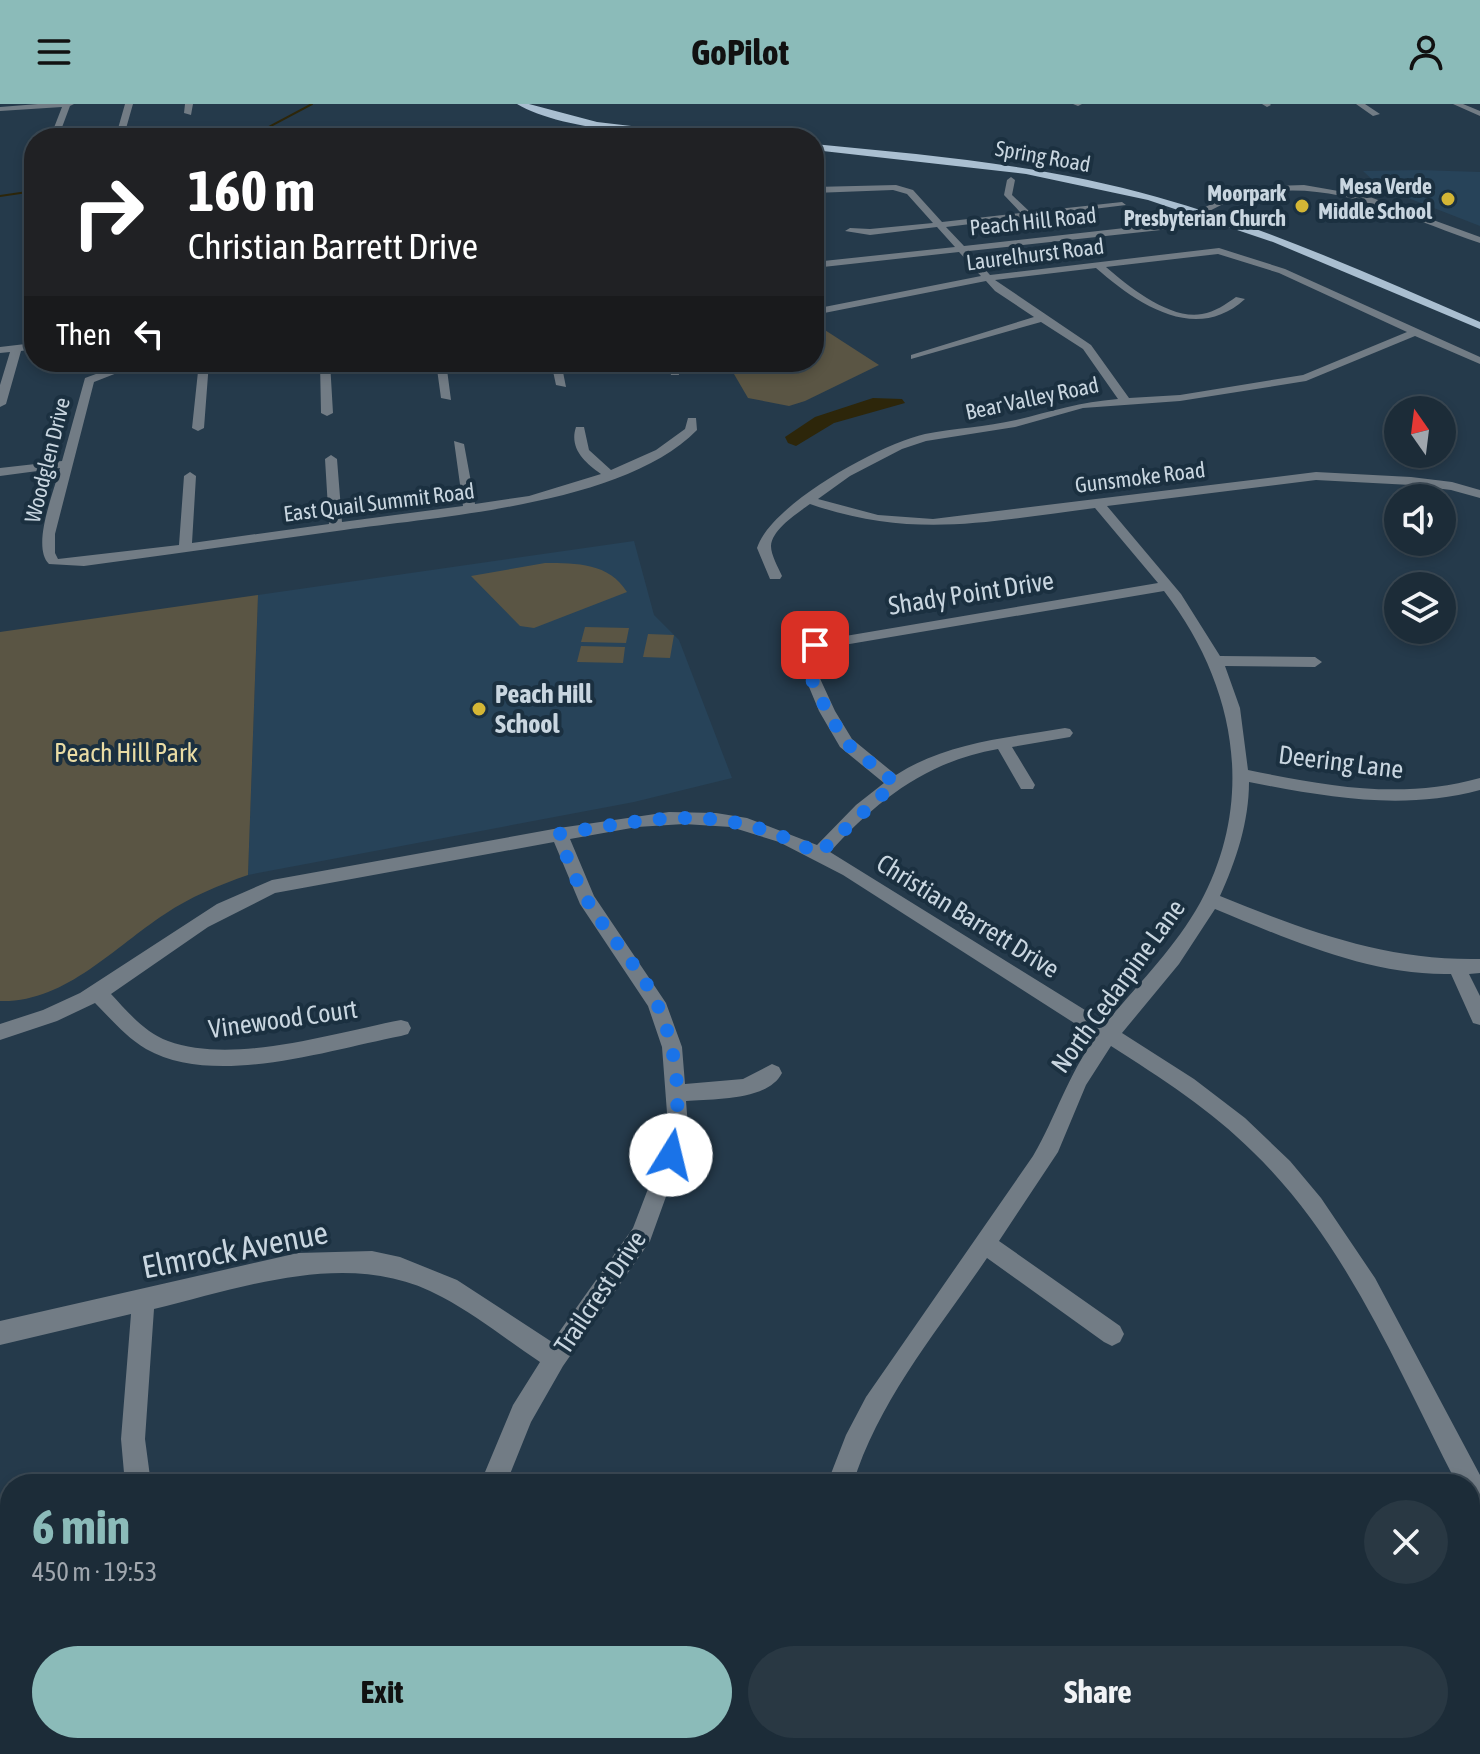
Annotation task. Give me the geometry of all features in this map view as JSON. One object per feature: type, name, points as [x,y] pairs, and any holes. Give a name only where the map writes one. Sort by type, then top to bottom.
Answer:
[{"type":"main road","points":[[513,104],[615,128]]},
{"type":"main road","points":[[521,104],[607,125],[635,128]]},
{"type":"main road","name":"Spring Road","points":[[824,147],[1032,173],[1125,191],[1206,212],[1480,323]]},
{"type":"street","points":[[0,120],[5,107],[68,104],[58,128]]},
{"type":"street","points":[[122,128],[129,104]]},
{"type":"street","points":[[1360,104],[1376,114]]},
{"type":"street","points":[[1457,104],[1480,114]]},
{"type":"street","points":[[1011,180],[1008,195],[1029,216]]},
{"type":"street","points":[[824,190],[899,188],[910,192],[998,289],[1087,347],[1125,401]]},
{"type":"street","name":"Peach Hill Road","points":[[824,264],[1170,226],[1206,212],[1224,200],[1249,192],[1283,188],[1322,189],[1394,205],[1480,240]]},
{"type":"street","points":[[850,231],[870,232],[1122,205]]},
{"type":"street","name":"Laurelhurst Road","points":[[824,310],[987,278],[1207,251],[1229,253],[1306,282],[1480,361]]},
{"type":"street","points":[[1099,266],[1117,282],[1188,318],[1210,316],[1240,299]]},
{"type":"street","points":[[915,357],[1042,318]]},
{"type":"street","name":"Bear Valley Road","points":[[775,576],[765,556],[767,538],[786,516],[872,458],[911,442],[1015,424],[1082,405],[1180,398],[1306,378],[1415,332]]},
{"type":"street","points":[[0,350],[24,347]]},
{"type":"street","points":[[0,404],[16,348]]},
{"type":"street","name":"Woodglen Drive","points":[[48,558],[49,534],[86,385],[96,375],[118,372]]},
{"type":"street","points":[[198,428],[203,372]]},
{"type":"street","points":[[325,372],[327,413]]},
{"type":"street","points":[[443,372],[447,398]]},
{"type":"street","points":[[559,372],[562,385]]},
{"type":"street","name":"East Quail Summit Road","points":[[48,558],[59,563],[75,562],[470,510],[545,497],[641,463],[691,430],[692,420]]},
{"type":"street","points":[[580,429],[578,437],[584,455],[610,475]]},
{"type":"street","points":[[458,444],[470,510]]},
{"type":"street","points":[[331,459],[336,527]]},
{"type":"street","points":[[0,472],[66,468]]},
{"type":"street","points":[[0,480],[66,468]]},
{"type":"street","points":[[185,548],[190,476]]},
{"type":"street","name":"Gunsmoke Road","points":[[807,499],[856,516],[907,524],[952,522],[1316,476],[1411,481],[1452,486],[1480,494]]},
{"type":"street","name":"North Cedarpine Lane","points":[[843,1474],[864,1427],[896,1372],[1040,1163],[1060,1128],[1081,1074],[1186,941],[1211,900],[1230,857],[1238,822],[1243,775],[1235,711],[1217,661],[1167,586],[1097,502]]},
{"type":"street","name":"Shady Point Drive","points":[[895,783],[851,748],[838,732],[806,667],[804,658],[815,645],[1167,586]]},
{"type":"street","points":[[1217,661],[1315,662]]},
{"type":"street","points":[[818,854],[895,783],[942,758],[1065,733]]},
{"type":"street","points":[[1003,744],[1027,785]]},
{"type":"street","name":"Deering Lane","points":[[1243,775],[1327,791],[1396,798],[1444,794],[1480,784]]},
{"type":"street","name":"Christian Barrett Drive","points":[[0,1032],[70,1007],[97,992],[204,918],[242,897],[272,887],[663,818],[713,817],[761,828],[818,854],[1111,1036],[1206,1100],[1245,1131],[1282,1167],[1326,1221],[1359,1272],[1466,1474]]},
{"type":"street","name":"Trailcrest Drive","points":[[497,1474],[522,1414],[555,1358],[642,1234],[678,1126],[672,1047],[657,1003],[586,899],[559,834]]},
{"type":"street","points":[[1211,900],[1338,949],[1414,964],[1480,966]]},
{"type":"street","points":[[1457,967],[1480,1017]]},
{"type":"street","name":"Vinewood Court","points":[[97,992],[129,1026],[160,1047],[182,1055],[218,1059],[401,1028]]},
{"type":"street","points":[[677,1093],[746,1088],[772,1073]]},
{"type":"street","points":[[984,1243],[1112,1334]]},
{"type":"street","name":"Elmrock Avenue","points":[[0,1333],[298,1264],[372,1262],[400,1268],[449,1288],[555,1358]]},
{"type":"street","points":[[137,1474],[133,1439],[143,1300]]},
{"type":"shaded area","name":"Mesa Verde Middle School","points":[[1363,171],[1480,172],[1480,226],[1380,187]]},
{"type":"shaded area","points":[[873,398],[902,399],[905,403],[834,423],[796,446],[788,443],[785,437],[815,417]]},
{"type":"shaded area","name":"Peach Hill School","points":[[634,541],[654,615],[679,640],[732,778],[634,802],[248,875],[258,595]]},
{"type":"green space","points":[[824,329],[879,365],[789,406],[748,398],[733,372],[824,372]]},
{"type":"green space","points":[[545,563],[602,570],[620,582],[627,592],[534,628],[520,626],[471,576]]},
{"type":"green space","name":"Peach Hill Park","points":[[258,595],[248,875],[175,908],[67,983],[24,999],[0,1001],[0,632]]},
{"type":"green space","points":[[585,627],[629,628],[626,643],[581,642]]},
{"type":"green space","points":[[648,634],[674,635],[670,658],[643,657]]},
{"type":"green space","points":[[581,646],[625,647],[623,663],[577,662]]},
{"type":"waterway","points":[[267,128],[312,104]]},
{"type":"waterway","points":[[0,196],[24,192]]},
{"type":"place","name":"Mesa Verde Middle School","points":[[1448,199]]},
{"type":"place","name":"Moorpark Presbyterian Church","points":[[1302,206]]},
{"type":"place","name":"Peach Hill School","points":[[479,709]]},
{"type":"route","points":[[671,1155],[678,1126],[677,1093],[668,1032],[657,1003],[641,977],[586,899],[559,834],[676,816],[713,817],[761,828],[794,840],[818,854],[895,783],[851,748],[838,732],[806,667],[804,658],[815,645]]}]
